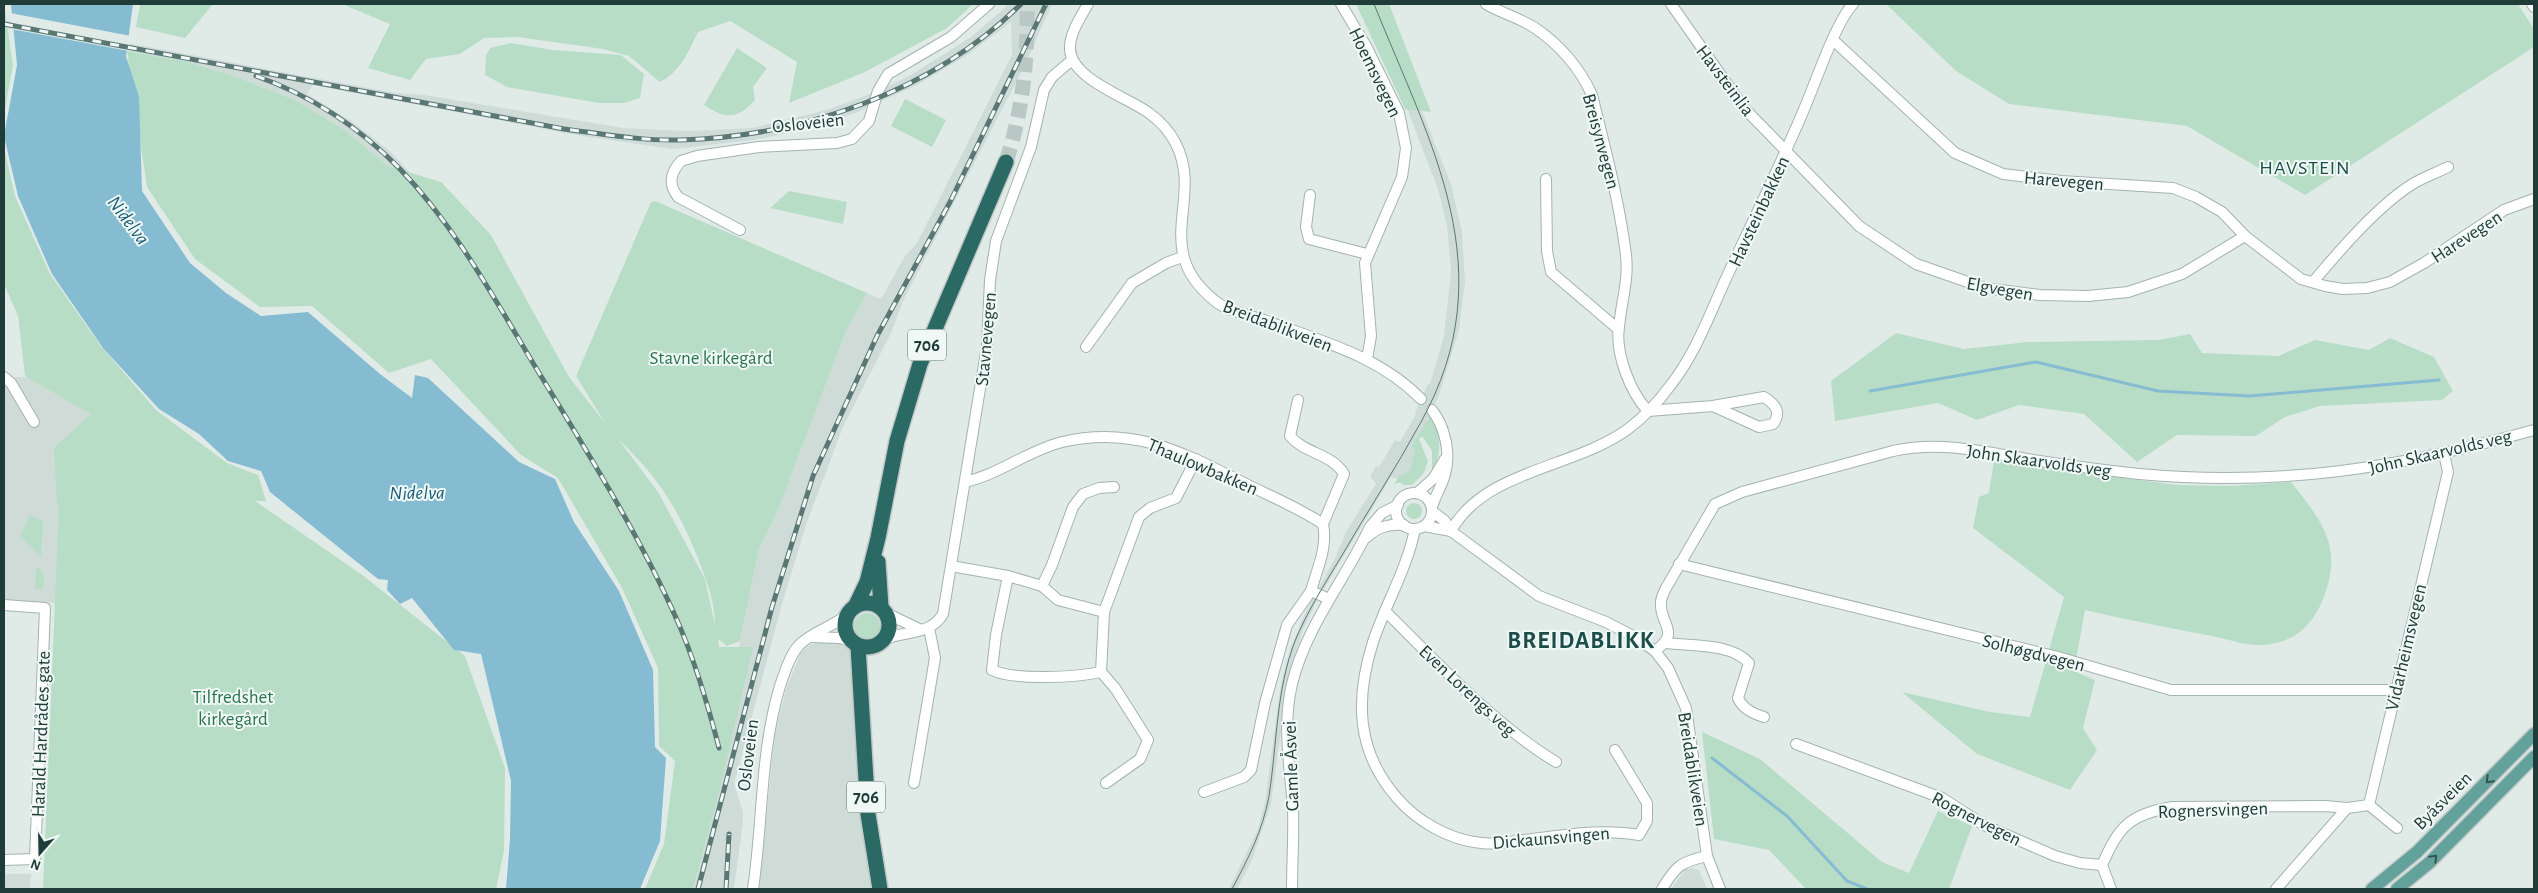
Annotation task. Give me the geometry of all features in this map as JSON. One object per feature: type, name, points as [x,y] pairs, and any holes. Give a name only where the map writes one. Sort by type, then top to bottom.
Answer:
[{"type":"highway","name":"706","points":[[880,889],[868,814],[864,772],[863,703],[855,644],[845,628],[851,610],[867,582],[878,538],[897,441],[920,364],[1006,162]]},
{"type":"highway","name":"706","points":[[863,703],[871,656],[882,642],[890,626],[884,610],[878,581],[878,538]]},
{"type":"highway","points":[[851,610],[869,602],[884,610]]},
{"type":"highway","points":[[855,644],[865,648],[882,642]]},
{"type":"main road","name":"Byåsveien","points":[[2372,889],[2416,852],[2534,734]]},
{"type":"main road","name":"Byåsveien","points":[[2396,889],[2429,863],[2534,756]]},
{"type":"street","name":"Osloveien","points":[[740,230],[678,197],[672,189],[671,180],[681,161],[697,156],[759,147],[837,143],[852,139],[870,121],[878,90],[888,74],[951,37],[989,4]]},
{"type":"street","points":[[1072,60],[1070,43],[1088,4]]},
{"type":"street","name":"Hoemsvegen","points":[[1341,4],[1366,46],[1399,113],[1405,141],[1402,177],[1367,254],[1364,274],[1371,336],[1367,358]]},
{"type":"street","name":"Breisynvegen","points":[[1486,4],[1534,27],[1557,45],[1586,81],[1592,95],[1617,195],[1626,258],[1625,293],[1618,329],[1629,385],[1648,411]]},
{"type":"street","name":"Havsteinlia","points":[[1671,4],[1744,108],[1786,152]]},
{"type":"street","name":"Havsteinbakken","points":[[1451,531],[1461,514],[1477,500],[1514,480],[1598,445],[1627,429],[1648,411],[1671,385],[1699,339],[1786,152],[1833,40],[1853,4]]},
{"type":"street","name":"Harevegen","points":[[1833,40],[1954,153],[2003,174],[2061,181],[2173,188],[2196,197],[2222,212],[2245,236],[2284,268],[2301,279],[2343,289],[2368,288],[2390,282],[2424,263],[2504,210],[2534,199]]},
{"type":"street","name":"Breidablikveien","points":[[1072,60],[1083,73],[1154,117],[1176,144],[1184,172],[1181,234],[1182,257],[1196,283],[1216,302],[1367,358],[1394,374],[1421,399]]},
{"type":"street","name":"Stavnevegen","points":[[925,629],[938,622],[942,614],[951,566],[988,346],[990,280],[996,241],[1031,147],[1044,90],[1052,78],[1072,60]]},
{"type":"street","name":"Elgvegen","points":[[1786,152],[1858,226],[1916,264],[1985,288],[2040,295],[2088,296],[2128,292],[2182,274],[2245,236]]},
{"type":"street","points":[[2313,282],[2346,244],[2394,199],[2415,183],[2448,167]]},
{"type":"street","points":[[1546,179],[1547,252],[1551,272],[1618,329]]},
{"type":"street","points":[[1310,194],[1306,215],[1309,238],[1367,254]]},
{"type":"street","points":[[1086,348],[1132,283],[1182,257]]},
{"type":"street","points":[[4,377],[11,383],[34,422]]},
{"type":"street","points":[[1648,411],[1713,406],[1764,397],[1778,410],[1778,418],[1773,424],[1759,426],[1713,406]]},
{"type":"street","points":[[1204,792],[1244,777],[1251,770],[1265,703],[1287,625],[1311,591],[1323,550],[1325,534],[1323,524],[1336,498],[1344,474],[1334,461],[1297,442],[1290,436],[1298,400]]},
{"type":"street","points":[[1432,410],[1442,426],[1446,456],[1446,473],[1430,518],[1419,527],[1404,525],[1397,514],[1398,505],[1403,497],[1417,493],[1433,479],[1446,456]]},
{"type":"street","name":"John Skaarvolds veg","points":[[1666,643],[1669,627],[1661,601],[1679,564],[1715,504],[1726,497],[1915,446],[1942,446],[1966,449],[2079,467],[2139,474],[2251,480],[2310,476],[2365,469],[2444,454],[2534,430]]},
{"type":"street","name":"Thaulowbakken","points":[[965,482],[997,472],[1042,448],[1087,438],[1115,437],[1150,441],[1196,459],[1299,510],[1323,524]]},
{"type":"street","name":"Vidarheimsvegen","points":[[2369,805],[2394,690],[2448,472],[2444,454]]},
{"type":"street","points":[[1106,783],[1140,759],[1148,746],[1148,740],[1120,695],[1101,672],[1104,612],[1139,517],[1150,508],[1176,498],[1196,459]]},
{"type":"street","points":[[1042,586],[1052,565],[1073,507],[1083,494],[1100,488],[1114,487]]},
{"type":"street","points":[[1417,493],[1428,500],[1432,509]]},
{"type":"street","name":"Gamle Åsvei","points":[[1292,889],[1293,809],[1287,757],[1288,709],[1300,660],[1313,628],[1376,519],[1382,513],[1398,505]]},
{"type":"street","name":"Breidablikveien","points":[[1432,509],[1445,521],[1451,531],[1539,596],[1606,622],[1635,637],[1655,651],[1668,668],[1686,708],[1707,856],[1720,889]]},
{"type":"street","name":"Gamle Åsvei","points":[[1364,540],[1382,527],[1390,524],[1404,525]]},
{"type":"street","name":"Breidablikveien","points":[[1419,527],[1451,531]]},
{"type":"street","name":"Dickaunsvingen","points":[[1419,527],[1409,556],[1385,611],[1367,667],[1362,701],[1363,727],[1371,761],[1387,786],[1403,805],[1424,822],[1459,839],[1482,843],[1598,832],[1619,831],[1639,835],[1647,821],[1647,803],[1615,750]]},
{"type":"street","name":"Solhøgdvegen","points":[[1679,564],[2058,657],[2171,690],[2394,690]]},
{"type":"street","points":[[951,566],[1008,576],[1042,586],[1058,600],[1104,612]]},
{"type":"street","points":[[1008,576],[996,635],[992,670],[1000,674],[1018,677],[1101,672]]},
{"type":"street","points":[[1311,591],[1329,599]]},
{"type":"street","name":"Harald Hardrådes gate","points":[[4,606],[45,608],[35,859],[4,860]]},
{"type":"street","name":"Osloveien","points":[[752,889],[765,756],[773,713],[788,663],[798,646],[810,637],[836,624],[851,610]]},
{"type":"street","points":[[884,610],[925,629],[935,658],[914,783]]},
{"type":"street","name":"Even Lorengs veg","points":[[1385,611],[1462,686],[1528,745],[1556,762]]},
{"type":"street","points":[[882,642],[925,629]]},
{"type":"street","points":[[810,637],[840,638],[855,644]]},
{"type":"street","points":[[1655,651],[1666,643],[1729,650],[1743,656],[1750,663],[1738,698],[1740,703],[1747,709],[1764,717]]},
{"type":"street","name":"Rognervegen","points":[[1796,744],[1942,798],[1984,825],[2055,856],[2080,863],[2102,865]]},
{"type":"street","points":[[2524,745],[2534,756]]},
{"type":"street","points":[[2369,805],[2397,828]]},
{"type":"street","name":"Rognersvingen","points":[[2102,865],[2113,840],[2128,822],[2148,812],[2172,807],[2324,806],[2347,808],[2369,805]]},
{"type":"street","points":[[2276,889],[2347,808]]},
{"type":"street","points":[[1662,889],[1671,875],[1684,861],[1707,856]]},
{"type":"street","points":[[2102,865],[2111,889]]},
{"type":"shaded area","points":[[1009,4],[1052,4],[1025,65],[903,301],[892,331],[843,427],[806,525],[782,604],[734,784],[743,811],[743,822],[734,889],[693,889],[719,793],[708,729],[692,673],[670,618],[643,563],[605,495],[459,253],[424,207],[388,166],[343,129],[295,100],[237,77],[188,62],[4,28],[4,20],[395,93],[424,95],[623,128],[688,131],[752,128],[827,110],[878,91],[911,75],[971,37]],"holes":[[[1011,22],[1012,55],[917,243],[905,256],[881,299],[867,293],[846,331],[778,510],[759,549],[740,641],[724,746],[696,655],[657,564],[561,400],[456,231],[426,190],[391,152],[351,121],[307,94],[313,85],[582,136],[673,149],[753,140],[793,132],[855,113],[917,85],[966,56]]]},
{"type":"shaded area","points":[[1391,67],[1405,68],[1451,184],[1462,232],[1465,282],[1459,330],[1439,395],[1426,423],[1411,447],[1415,449],[1410,472],[1396,479],[1391,477],[1316,602],[1303,630],[1289,672],[1271,804],[1252,860],[1237,889],[1229,889],[1258,829],[1265,802],[1281,683],[1291,647],[1305,613],[1334,560],[1347,530],[1376,484],[1370,477],[1376,466],[1379,467],[1395,440],[1400,442],[1416,414],[1428,384],[1430,384],[1444,336],[1451,271],[1447,226],[1438,189]]},
{"type":"shaded area","points":[[4,377],[55,377],[103,423],[61,446],[56,603],[4,600]]},
{"type":"shaded area","points":[[824,641],[834,641],[844,646],[851,651],[855,660],[876,889],[759,889],[775,733],[786,690],[801,652],[810,645]]},
{"type":"shaded area","points":[[1692,868],[1699,870],[1707,889],[1671,889],[1685,870]]},
{"type":"shaded area","points":[[4,874],[31,874],[30,889],[4,889]]},
{"type":"green space","points":[[4,4],[13,65],[4,114]]},
{"type":"green space","points":[[140,4],[213,4],[185,38],[136,27]]},
{"type":"green space","points":[[342,4],[973,4],[947,28],[865,72],[789,103],[797,62],[730,21],[698,32],[678,67],[660,82],[629,56],[603,49],[518,37],[484,38],[460,54],[426,59],[410,80],[368,68],[390,24]]},
{"type":"green space","points":[[1356,4],[1389,4],[1431,112],[1405,109]]},
{"type":"green space","points":[[1886,4],[2518,4],[2534,29],[2534,47],[2305,195],[2187,126],[2009,104],[1956,71]]},
{"type":"green space","points":[[511,43],[553,50],[621,55],[644,74],[640,98],[624,103],[599,103],[507,87],[485,75],[486,55],[490,48]]},
{"type":"green space","points":[[737,48],[767,68],[753,87],[755,100],[737,114],[725,115],[704,105]]},
{"type":"green space","name":"Stavne kirkegård","points":[[127,51],[188,62],[237,77],[295,100],[343,129],[388,166],[441,182],[491,235],[569,377],[605,423],[576,376],[651,202],[655,201],[867,293],[846,331],[778,510],[759,549],[740,641],[727,646],[718,639],[719,647],[753,647],[719,793],[693,889],[645,889],[664,844],[675,761],[659,746],[658,668],[622,588],[558,478],[521,455],[431,359],[389,373],[312,306],[260,307],[195,259],[147,187]],"holes":[[[619,440],[666,494],[682,523],[707,583],[712,599],[715,625],[705,579],[658,492]]]},
{"type":"green space","points":[[905,99],[946,120],[932,147],[891,126]]},
{"type":"green space","name":"Tilfredshet kirkegård","points":[[4,148],[15,196],[50,274],[100,345],[156,410],[227,463],[258,475],[266,501],[255,501],[361,574],[465,656],[505,768],[504,851],[496,889],[43,889],[59,504],[57,504],[54,448],[91,414],[25,376],[18,316],[4,284]]},
{"type":"green space","points":[[789,191],[847,202],[843,224],[770,208]]},
{"type":"green space","points":[[1896,333],[1964,349],[2028,342],[2159,340],[2190,334],[2202,353],[2278,356],[2315,340],[2369,350],[2390,338],[2434,357],[2453,391],[2442,400],[2320,406],[2285,417],[2256,436],[2177,435],[2137,462],[2084,414],[2019,405],[1977,420],[1938,403],[1835,421],[1831,381]]},
{"type":"green space","points":[[1430,416],[1439,437],[1438,459],[1432,474],[1432,451],[1422,436],[1419,439],[1428,461],[1424,473],[1412,485],[1394,484],[1399,476],[1410,471],[1415,449],[1411,447]]},
{"type":"green space","points":[[1994,461],[2177,485],[2229,486],[2291,482],[2319,520],[2329,545],[2331,559],[2330,574],[2320,607],[2298,633],[2283,641],[2263,645],[2243,643],[2085,610],[2074,671],[2095,680],[2083,728],[2097,750],[2070,790],[1977,754],[1902,692],[1990,712],[2030,717],[2064,597],[1973,528],[1979,497],[1989,493]]},
{"type":"green space","points":[[1414,503],[1420,505],[1422,511],[1420,517],[1414,519],[1408,517],[1406,511],[1408,505]]},
{"type":"green space","points":[[30,515],[43,521],[41,557],[20,536]]},
{"type":"green space","points":[[36,568],[40,569],[44,577],[43,589],[35,589]]},
{"type":"green space","points":[[867,613],[876,617],[880,626],[876,635],[867,639],[858,635],[854,626],[858,617]]},
{"type":"green space","points":[[1702,732],[1760,759],[1882,862],[1909,873],[1938,811],[1972,826],[1949,889],[1806,889],[1769,850],[1714,839]]},
{"type":"water","name":"Nidelva","points":[[11,4],[133,4],[126,56],[139,97],[142,191],[190,263],[226,293],[261,316],[308,312],[380,374],[412,398],[415,375],[428,378],[519,462],[555,479],[574,522],[619,591],[653,670],[655,747],[666,758],[660,841],[640,889],[506,889],[510,839],[511,781],[481,654],[454,650],[412,598],[400,604],[387,590],[388,580],[378,579],[270,492],[261,471],[228,461],[199,434],[159,409],[103,348],[52,274],[18,196],[4,136],[17,65]]},
{"type":"pier","points":[[10,13],[131,36],[129,51],[11,29]]},
{"type":"waterway","points":[[1870,391],[2036,362],[2158,391],[2249,396],[2439,380]]},
{"type":"waterway","points":[[1712,758],[1787,816],[1847,881],[1867,889]]},
{"type":"tunnel","points":[[1006,162],[1017,123],[1023,84],[1027,44],[1027,4]]},
{"type":"tram line","points":[[1232,889],[1244,867],[1263,821],[1272,777],[1284,679],[1295,641],[1316,599],[1421,422],[1445,367],[1457,313],[1458,261],[1450,210],[1436,159],[1374,4]]},
{"type":"railway","points":[[4,24],[564,129],[637,138],[681,140],[727,137],[774,129],[864,104],[907,85],[948,62],[986,35],[1021,4]]},
{"type":"railway","points":[[698,889],[772,607],[813,476],[877,336],[950,202],[1046,4]]},
{"type":"railway","points":[[256,76],[315,103],[368,140],[385,154],[420,191],[455,237],[488,287],[645,554],[690,651],[706,699],[719,748]]},
{"type":"railway","points":[[726,889],[729,834]]},
{"type":"district","name":"HAVSTEIN","points":[[2305,167]]},
{"type":"district","name":"BREIDABLIKK","points":[[1581,640]]}]
